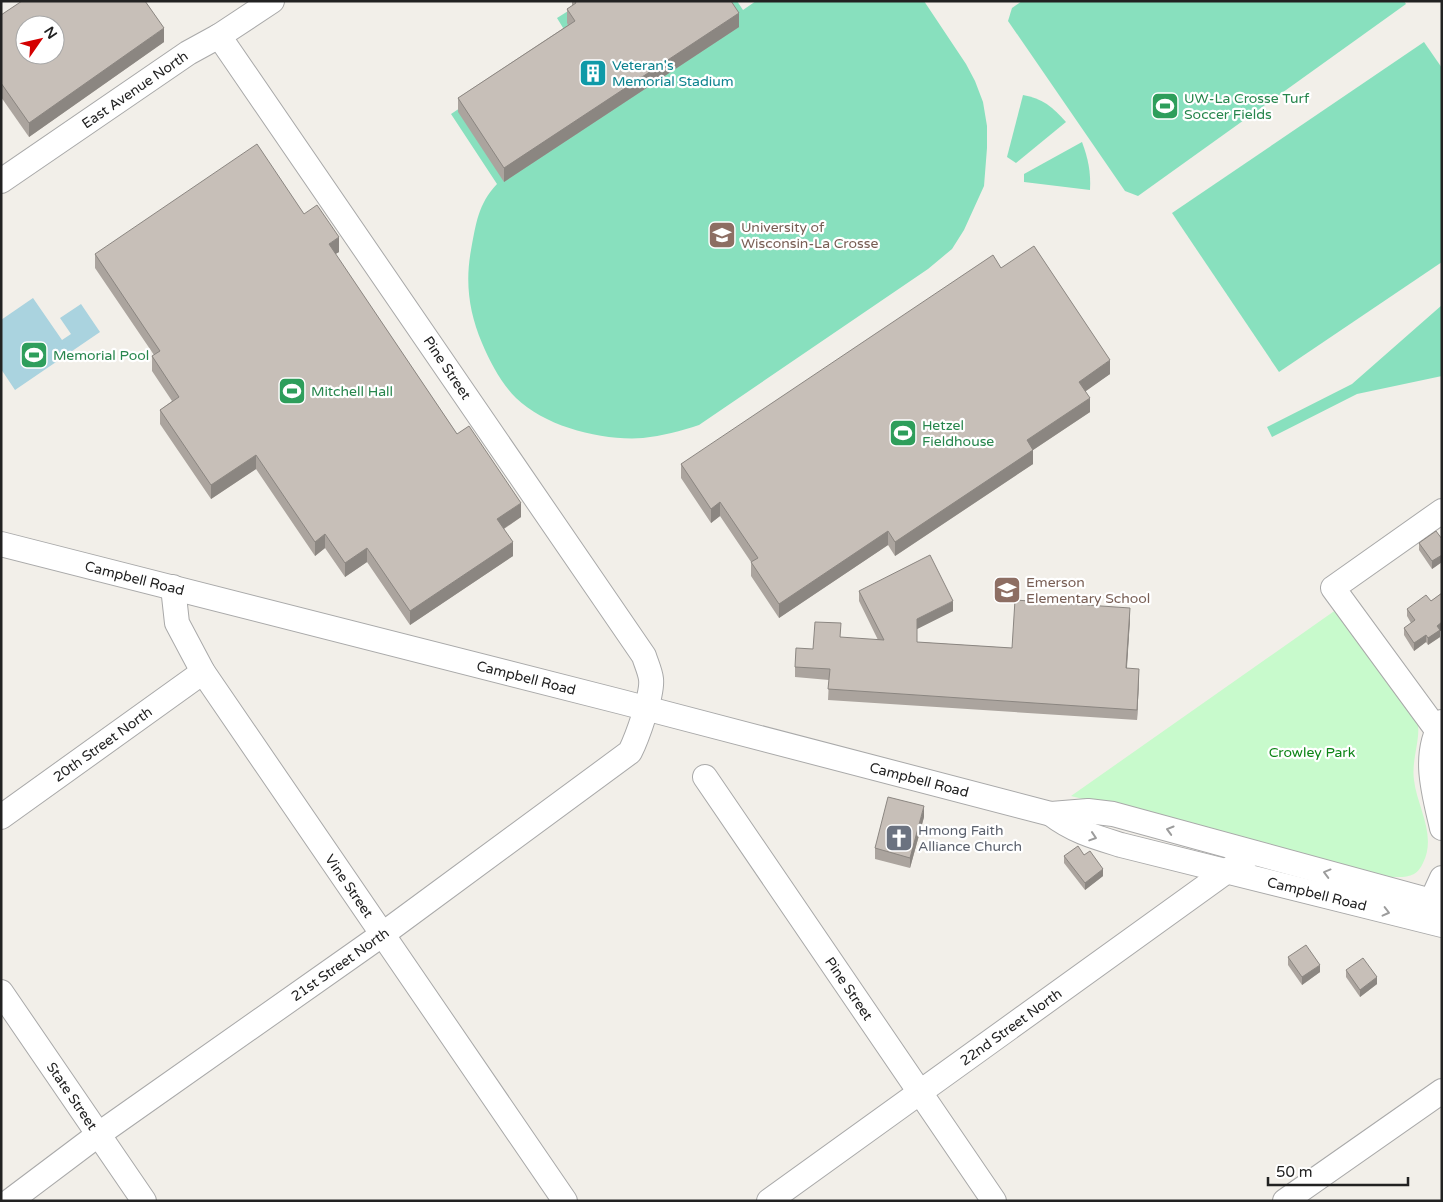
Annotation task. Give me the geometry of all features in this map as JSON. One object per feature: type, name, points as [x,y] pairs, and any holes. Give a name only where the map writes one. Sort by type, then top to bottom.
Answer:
[{"type":"street","name":"East Avenue North","points":[[1,181],[188,53],[219,36],[272,1]]},
{"type":"street","name":"Pine Street","points":[[219,36],[644,656],[651,680],[646,708]]},
{"type":"street","points":[[1442,511],[1333,588],[1439,726],[1432,748],[1430,769],[1442,828]]},
{"type":"street","name":"Campbell Road","points":[[1,544],[646,708],[1051,814],[1088,811],[1113,814],[1436,903]]},
{"type":"street","name":"Vine Street","points":[[173,588],[177,624],[204,672],[565,1201]]},
{"type":"street","name":"20th Street North","points":[[1,817],[204,672]]},
{"type":"street","name":"21st Street North","points":[[10,1201],[99,1134],[383,934],[630,752],[636,740],[646,708]]},
{"type":"street","name":"Pine Street","points":[[705,777],[994,1201]]},
{"type":"street","name":"Campbell Road","points":[[1051,814],[1066,825],[1121,846],[1442,925]]},
{"type":"street","name":"22nd Street North","points":[[769,1201],[1252,853]]},
{"type":"street","points":[[1413,919],[1436,903],[1442,878]]},
{"type":"street","name":"State Street","points":[[1,992],[144,1201]]},
{"type":"street","points":[[1285,1201],[1442,1090]]},
{"type":"green space","points":[[584,1],[737,1],[743,10],[756,1],[924,1],[966,64],[975,81],[983,102],[987,126],[984,186],[964,230],[952,249],[928,269],[699,425],[643,438],[610,437],[575,430],[543,417],[528,408],[505,386],[496,372],[482,343],[471,309],[468,274],[476,223],[486,199],[497,184],[451,114],[568,36],[557,18]]},
{"type":"green space","name":"UW-La Crosse Turf Soccer Fields","points":[[1022,1],[1404,1],[1406,4],[1138,196],[1125,191],[1008,21],[1012,8]]},
{"type":"green space","points":[[1424,42],[1442,68],[1442,262],[1279,372],[1172,213]]},
{"type":"green space","points":[[1023,95],[1036,98],[1047,104],[1066,122],[1016,163],[1007,157]]},
{"type":"green space","points":[[1082,142],[1089,165],[1090,190],[1024,182],[1024,174]]},
{"type":"green space","points":[[1442,305],[1442,376],[1357,394],[1272,437],[1267,427],[1352,384]]},
{"type":"green space","name":"Crowley Park","points":[[1340,607],[1417,719],[1418,733],[1413,772],[1428,842],[1427,853],[1423,863],[1415,873],[1405,877],[1391,877],[1071,796]]},
{"type":"water","name":"Memorial Pool","points":[[33,298],[62,340],[71,334],[60,318],[81,304],[100,332],[15,390],[1,369],[1,320]]},
{"type":"building","points":[[22,1],[145,1],[164,28],[29,123],[1,83],[1,15]]},
{"type":"building","name":"Veteran's Memorial Stadium","points":[[575,1],[731,1],[739,13],[504,168],[458,98],[575,21],[567,9],[576,3]]},
{"type":"building","name":"Mitchell Hall","points":[[257,144],[304,214],[317,205],[339,237],[329,244],[457,434],[469,426],[521,503],[497,519],[513,542],[410,611],[367,548],[345,563],[325,534],[315,542],[256,455],[211,485],[160,410],[179,397],[152,356],[160,351],[95,254]]},
{"type":"building","name":"Hetzel Fieldhouse","points":[[1034,246],[1110,360],[1079,382],[1090,398],[1027,440],[1033,450],[895,542],[888,531],[779,604],[751,562],[758,558],[720,502],[711,509],[681,464],[993,255],[1001,268]]},
{"type":"building","points":[[1436,531],[1442,539],[1442,555],[1432,561],[1419,543]]},
{"type":"building","points":[[930,555],[953,601],[917,619],[917,642],[1012,648],[1015,600],[1130,608],[1126,668],[1139,669],[1137,710],[828,689],[830,669],[795,667],[796,648],[813,649],[815,622],[841,623],[840,637],[884,640],[859,591]]},
{"type":"building","points":[[1442,593],[1442,622],[1437,626],[1440,630],[1428,638],[1426,635],[1414,643],[1404,628],[1415,620],[1407,609],[1426,595],[1431,601]]},
{"type":"building","name":"Hmong Faith Alliance Church","points":[[888,797],[924,806],[910,858],[875,848]]},
{"type":"building","points":[[1078,846],[1084,855],[1090,851],[1103,869],[1085,883],[1064,856]]},
{"type":"building","points":[[1306,945],[1320,965],[1302,977],[1288,957]]},
{"type":"building","points":[[1363,958],[1377,977],[1360,990],[1346,970]]},
{"type":"place","name":"Veteran's Memorial Stadium","points":[[593,73]]},
{"type":"place","name":"UW-La Crosse Turf Soccer Fields","points":[[1165,106]]},
{"type":"place","name":"University of Wisconsin-La Crosse","points":[[722,235]]},
{"type":"place","name":"Memorial Pool","points":[[34,355]]},
{"type":"place","name":"Mitchell Hall","points":[[292,391]]},
{"type":"place","name":"Hetzel Fieldhouse","points":[[903,433]]},
{"type":"place","name":"Emerson Elementary School","points":[[1007,590]]},
{"type":"place","name":"Hmong Faith Alliance Church","points":[[899,838]]}]
